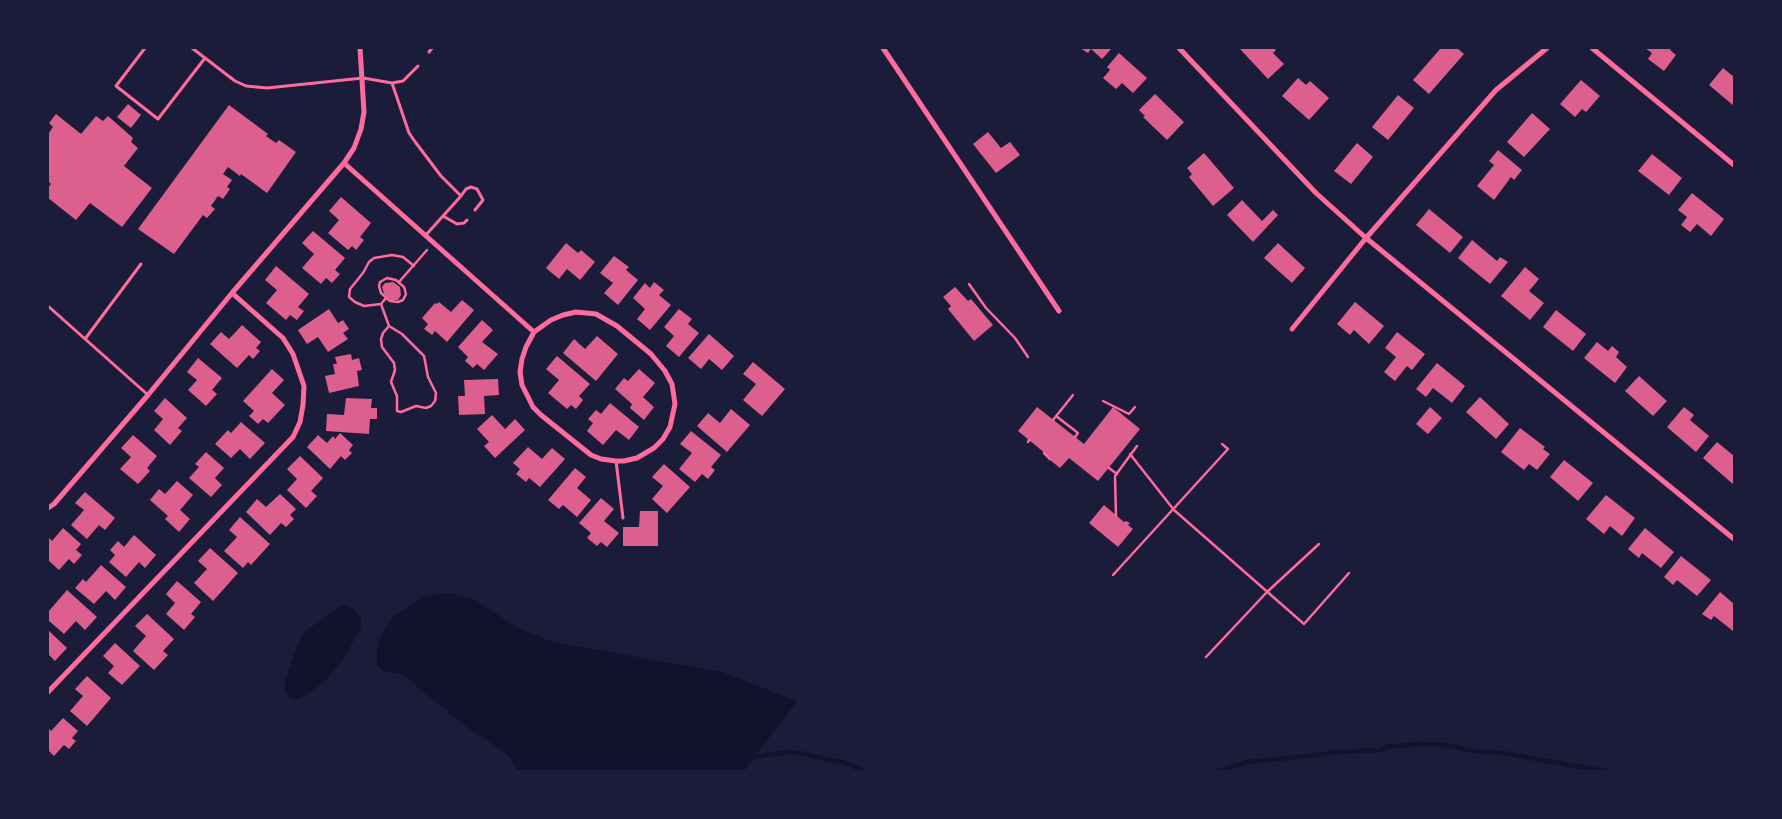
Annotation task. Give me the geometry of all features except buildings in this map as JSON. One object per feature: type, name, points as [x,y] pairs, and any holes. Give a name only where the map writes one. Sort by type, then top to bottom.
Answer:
[{"type":"street","points":[[48,508],[54,504],[148,395],[232,292],[344,163],[354,148],[362,129],[364,112],[360,48]]},
{"type":"street","points":[[883,48],[1059,311]]},
{"type":"street","points":[[1179,48],[1316,193],[1366,238],[1734,539]]},
{"type":"street","points":[[1292,329],[1366,238],[1496,90],[1547,48]]},
{"type":"street","points":[[1592,48],[1734,166]]},
{"type":"street","points":[[344,163],[534,332]]},
{"type":"street","points":[[48,692],[293,437],[300,422],[304,386],[294,354],[283,338],[232,292]]},
{"type":"street","points":[[576,312],[596,314],[607,319],[651,354],[665,371],[672,384],[675,404],[670,427],[663,439],[654,448],[637,458],[616,461],[591,456],[533,407],[522,385],[520,372],[526,347],[534,332],[542,325],[564,315],[576,312]]},
{"type":"lane","points":[[145,48],[116,86],[158,119],[205,58]]},
{"type":"lane","points":[[192,48],[235,80],[246,86],[253,87],[274,88],[363,78],[392,83],[403,81],[418,66]]},
{"type":"lane","points":[[429,52],[432,48]]},
{"type":"lane","points":[[392,83],[412,138],[424,156],[450,187],[461,196]]},
{"type":"lane","points":[[425,236],[466,189],[471,187],[477,189],[483,200],[475,210]]},
{"type":"lane","points":[[444,216],[457,224],[464,223],[467,220]]},
{"type":"lane","points":[[85,339],[141,264]]},
{"type":"lane","points":[[48,306],[148,395]]},
{"type":"lane","points":[[616,461],[623,518]]},
{"type":"path","points":[[399,282],[433,244]]},
{"type":"path","points":[[386,298],[381,304],[364,306],[355,302],[350,297],[350,289],[369,262],[374,258],[392,255],[403,257],[414,266]]},
{"type":"path","points":[[387,278],[399,282],[406,290],[403,300],[394,302],[386,298],[380,290],[380,282],[387,278]]},
{"type":"path","points":[[969,284],[986,308],[1015,338],[1028,357]]},
{"type":"path","points":[[381,304],[389,326],[402,334],[424,356],[428,377],[436,393],[435,401],[431,406],[426,408],[416,406],[401,412],[397,411],[397,396],[391,382],[395,370],[394,363],[382,347],[381,339],[389,326]]},
{"type":"path","points":[[1053,420],[1073,395]]},
{"type":"path","points":[[1103,401],[1129,414]]},
{"type":"path","points":[[1126,418],[1135,407]]},
{"type":"path","points":[[1056,416],[1078,433],[1075,437]]},
{"type":"path","points":[[1113,575],[1228,449],[1222,444]]},
{"type":"path","points":[[1116,516],[1115,476],[1137,446]]},
{"type":"path","points":[[1044,453],[1050,459]]},
{"type":"path","points":[[1130,454],[1174,510],[1304,624],[1349,572]]},
{"type":"path","points":[[1109,468],[1117,474]]},
{"type":"path","points":[[1206,656],[1267,592],[1319,544]]},
{"type":"shaded area","points":[[448,593],[472,598],[518,628],[553,642],[722,672],[797,701],[744,771],[517,771],[510,756],[464,725],[402,674],[383,671],[377,666],[377,651],[381,635],[393,617],[425,596]]},
{"type":"shaded area","points":[[343,605],[353,609],[361,618],[361,628],[342,661],[322,684],[299,699],[291,699],[285,692],[285,681],[298,643],[304,632]]},
{"type":"waterway","points":[[1217,772],[1247,762],[1335,752],[1381,750],[1386,747],[1419,744],[1446,745],[1473,751],[1503,753],[1609,772]]},
{"type":"waterway","points":[[750,754],[755,757],[787,752],[800,753],[849,764],[865,772]]}]
